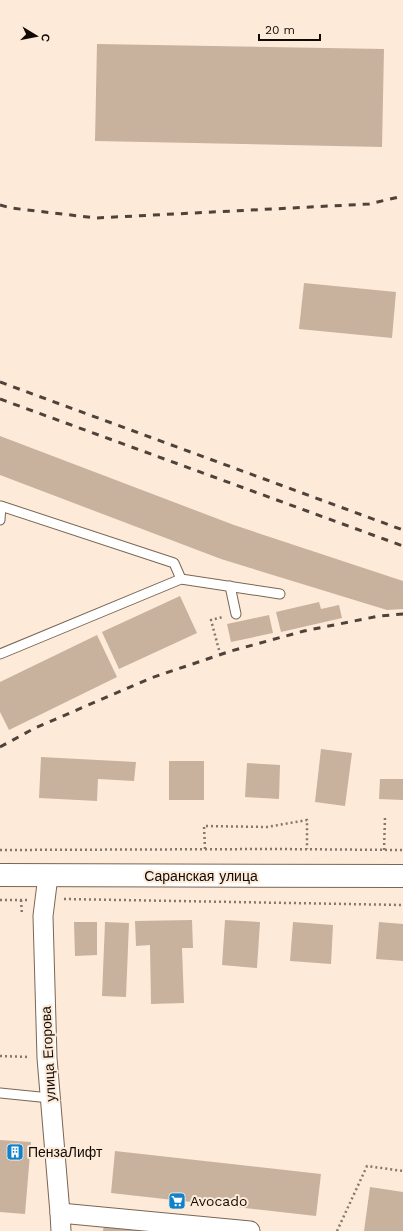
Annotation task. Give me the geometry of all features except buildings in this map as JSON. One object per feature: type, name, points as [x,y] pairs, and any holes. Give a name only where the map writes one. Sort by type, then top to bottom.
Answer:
[{"type":"main road","name":"Саранская улица","points":[[0,875],[403,876]]},
{"type":"street","name":"улица Егорова","points":[[48,876],[43,916],[47,1058],[60,1222]]},
{"type":"street","points":[[60,1222],[250,1231]]},
{"type":"lane","points":[[0,520],[1,506],[174,563],[181,579]]},
{"type":"lane","points":[[0,654],[181,579],[280,594]]},
{"type":"lane","points":[[230,586],[236,614]]},
{"type":"lane","points":[[0,1093],[50,1098]]},
{"type":"path","points":[[219,650],[211,620],[236,614]]},
{"type":"path","points":[[384,850],[385,817]]},
{"type":"path","points":[[205,849],[204,826],[267,827],[307,820],[307,849]]},
{"type":"path","points":[[0,850],[403,850]]},
{"type":"path","points":[[0,900],[44,899],[403,905]]},
{"type":"path","points":[[0,1056],[47,1058]]},
{"type":"path","points":[[337,1231],[367,1166],[402,1171]]},
{"type":"railway","points":[[0,205],[11,208],[96,218],[369,204],[403,196]]},
{"type":"railway","points":[[0,382],[403,530]]},
{"type":"railway","points":[[0,399],[403,546]]},
{"type":"railway","points":[[0,747],[35,728],[151,678],[231,651],[304,631],[379,616],[403,614]]},
{"type":"place","name":"ПензаЛифт","points":[[15,1152]]},
{"type":"place","name":"Avocado","points":[[177,1201]]}]
